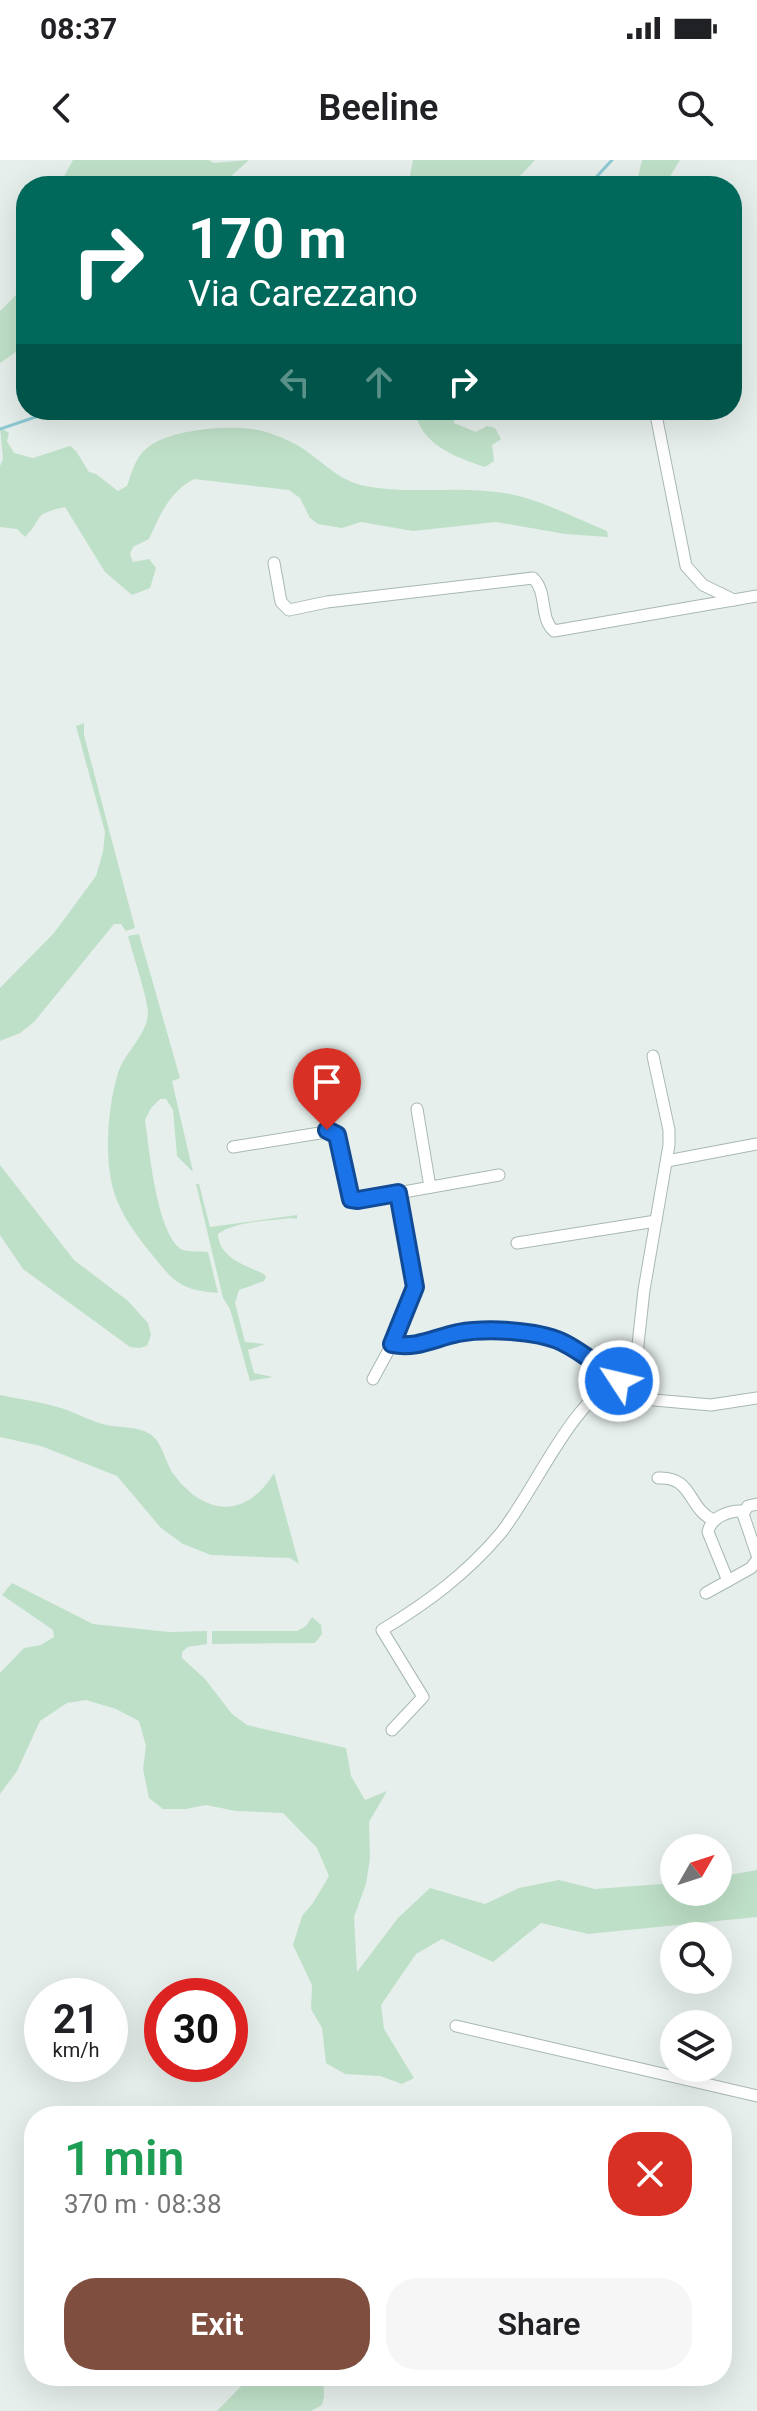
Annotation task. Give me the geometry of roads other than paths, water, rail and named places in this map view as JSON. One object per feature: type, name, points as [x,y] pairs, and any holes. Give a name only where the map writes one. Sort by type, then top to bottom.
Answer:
[{"type":"street","points":[[657,420],[686,566],[703,585],[734,600]]},
{"type":"street","points":[[274,563],[281,602],[289,610],[327,602],[530,578],[540,586],[548,626],[556,631],[757,596]]},
{"type":"street","points":[[633,1390],[643,1298],[669,1133],[653,1056]]},
{"type":"street","points":[[417,1109],[430,1187]]},
{"type":"street","points":[[233,1147],[332,1131],[338,1137],[351,1199],[358,1200],[499,1175]]},
{"type":"street","points":[[667,1161],[757,1144]]},
{"type":"street","points":[[373,1379],[392,1344],[415,1287],[398,1193]]},
{"type":"street","points":[[517,1243],[656,1221]]},
{"type":"street","points":[[392,1344],[416,1346],[467,1332],[496,1331],[542,1336],[571,1347],[633,1390],[666,1403],[720,1404],[757,1398]]},
{"type":"street","points":[[392,1730],[423,1697],[382,1630],[425,1604],[456,1580],[485,1551],[528,1495],[579,1415],[602,1388],[619,1381]]},
{"type":"street","points":[[658,1478],[684,1485],[700,1511],[713,1520]]},
{"type":"street","points":[[706,1593],[751,1568],[757,1558],[744,1511],[748,1506],[757,1504]]},
{"type":"street","points":[[728,1581],[708,1532],[713,1520],[736,1510],[744,1511]]},
{"type":"street","points":[[456,2026],[757,2096]]},
{"type":"waterway","points":[[597,176],[612,160]]},
{"type":"waterway","points":[[0,429],[27,420]]}]
